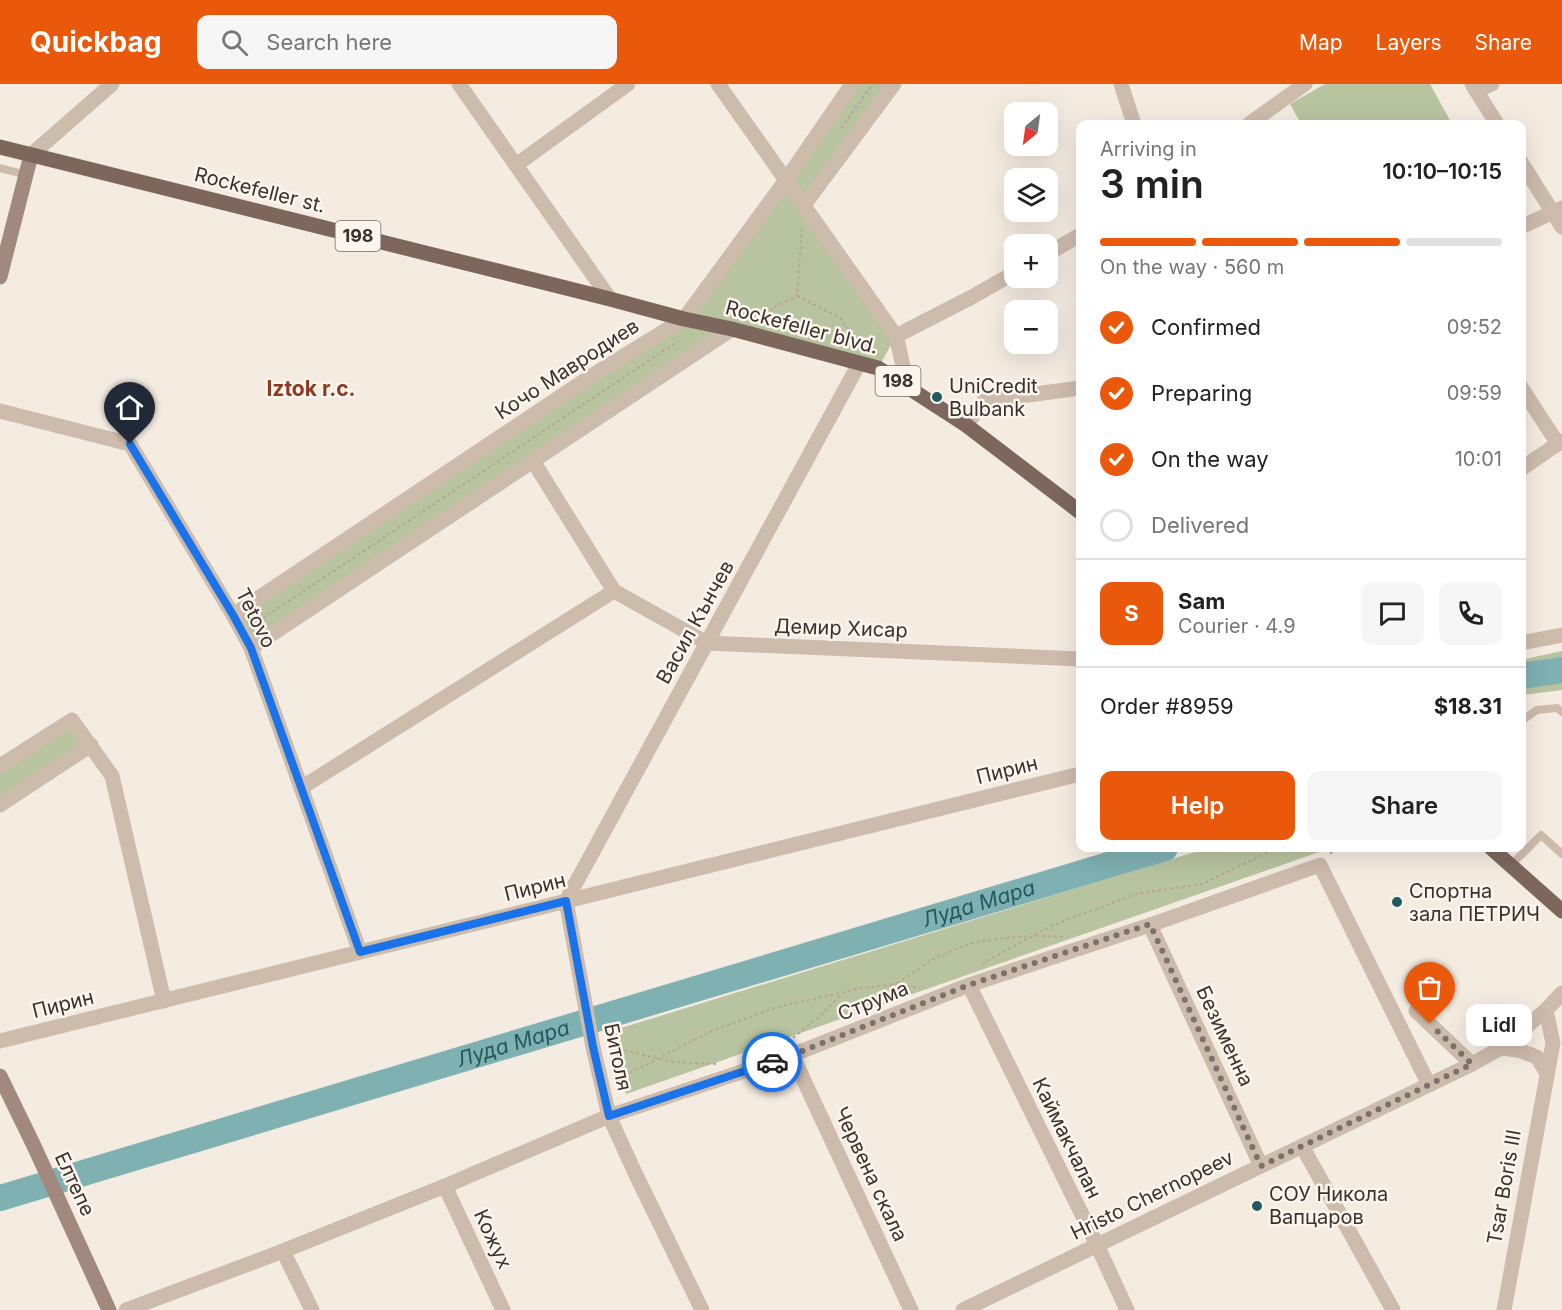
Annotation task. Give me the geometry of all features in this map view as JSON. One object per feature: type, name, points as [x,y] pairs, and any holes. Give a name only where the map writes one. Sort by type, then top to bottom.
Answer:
[{"type":"main road","name":"Rockefeller st.","points":[[0,147],[610,298],[684,319]]},
{"type":"main road","points":[[0,277],[31,155]]},
{"type":"main road","name":"Rockefeller blvd.","points":[[684,319],[732,329],[878,368],[966,425],[1076,509]]},
{"type":"main road","points":[[1496,852],[1562,911]]},
{"type":"main road","name":"Елтепе","points":[[0,1076],[109,1310]]},
{"type":"street","points":[[31,155],[112,84]]},
{"type":"street","points":[[459,84],[610,298]]},
{"type":"street","points":[[516,165],[628,84]]},
{"type":"street","points":[[718,84],[896,336],[908,387]]},
{"type":"street","name":"Кочо Мавродиев","points":[[233,615],[590,377],[684,319],[786,180],[852,84]]},
{"type":"street","points":[[804,205],[894,84]]},
{"type":"street","points":[[1121,84],[1133,120]]},
{"type":"street","points":[[1255,120],[1305,84]]},
{"type":"street","points":[[1492,84],[1474,87],[1495,120]]},
{"type":"street","points":[[1526,169],[1557,210],[1562,227]]},
{"type":"street","points":[[1526,225],[1557,210]]},
{"type":"street","points":[[1058,248],[1076,237]]},
{"type":"street","points":[[896,336],[1004,279]]},
{"type":"street","points":[[251,648],[732,329]]},
{"type":"street","name":"Васил Кънчев","points":[[566,901],[860,362]]},
{"type":"street","points":[[966,425],[984,400],[1076,388]]},
{"type":"street","points":[[1526,394],[1560,443],[1526,466]]},
{"type":"street","name":"Tetovo","points":[[0,411],[130,444],[251,648],[360,952]]},
{"type":"street","name":"Демир Хисар","points":[[533,461],[614,591],[707,643],[1076,659]]},
{"type":"street","points":[[301,788],[614,591]]},
{"type":"street","points":[[1526,642],[1562,635]]},
{"type":"street","points":[[0,766],[72,720],[91,745],[112,776],[164,1000]]},
{"type":"street","points":[[0,805],[91,745]]},
{"type":"street","name":"Пирин","points":[[0,1041],[1076,775]]},
{"type":"street","name":"Струма","points":[[126,1310],[283,1251],[445,1186],[609,1116],[792,1055],[969,985],[1320,865],[1429,1084]]},
{"type":"street","name":"Битоля","points":[[566,901],[592,1042],[609,1116],[702,1310]]},
{"type":"street","name":"Безименна","points":[[1150,924],[1261,1166]]},
{"type":"street","name":"Каймакчалан","points":[[969,985],[1127,1310]]},
{"type":"street","points":[[1546,1010],[1562,993]]},
{"type":"street","name":"Hristo Chernopeev","points":[[963,1310],[1472,1064],[1501,1048],[1546,1010]]},
{"type":"street","name":"Tsar Boris III","points":[[1504,1310],[1553,1043],[1546,1010]]},
{"type":"street","points":[[1416,1011],[1472,1064]]},
{"type":"street","points":[[1501,1048],[1518,1050],[1537,1057],[1546,1072]]},
{"type":"street","name":"Червена скала","points":[[792,1055],[911,1310]]},
{"type":"street","points":[[1302,1146],[1393,1310]]},
{"type":"street","name":"Кожух","points":[[445,1186],[503,1310]]},
{"type":"street","points":[[283,1251],[312,1310]]},
{"type":"lane","points":[[0,168],[27,175]]},
{"type":"lane","points":[[1526,718],[1538,710],[1557,708],[1562,712]]},
{"type":"lane","points":[[1526,850],[1541,835],[1562,854]]},
{"type":"lane","points":[[1511,865],[1524,852]]},
{"type":"path","points":[[797,297],[802,228]]},
{"type":"path","points":[[732,329],[797,297]]},
{"type":"path","points":[[797,297],[840,318],[878,368]]},
{"type":"path","points":[[243,632],[676,342]]},
{"type":"path","points":[[969,985],[985,962],[1051,926],[1136,894],[1202,884],[1269,852]]},
{"type":"path","points":[[883,1004],[896,984],[935,958],[968,944],[1034,936],[1070,938]]},
{"type":"path","points":[[603,1087],[712,1031],[777,1007],[863,988],[896,984],[952,992]]},
{"type":"path","points":[[793,1038],[819,1017],[843,992]]},
{"type":"path","points":[[592,1042],[672,1062],[726,1065]]},
{"type":"green space","points":[[852,84],[894,84],[804,205],[896,336],[878,368],[732,329],[251,648],[233,615],[684,319]]},
{"type":"green space","points":[[1325,84],[1430,84],[1450,120],[1299,120],[1290,104]]},
{"type":"green space","points":[[1562,651],[1562,690],[1526,694],[1526,659]]},
{"type":"green space","points":[[72,720],[91,745],[0,805],[0,766]]},
{"type":"green space","points":[[1195,852],[1319,852],[626,1094],[611,1031]]},
{"type":"waterway","name":"Луда Мара","points":[[1526,675],[1562,670]]},
{"type":"waterway","name":"Луда Мара","points":[[0,1198],[1152,852]]},
{"type":"way so far","points":[[772,1062],[969,985],[1150,924],[1261,1166],[1472,1064],[1430,1024]]},
{"type":"place","name":"UniCredit Bulbank","points":[[937,397]]},
{"type":"place","name":"Спортна зала ПЕТРИЧ","points":[[1397,902]]},
{"type":"place","name":"Lidl","points":[[1430,1024]]},
{"type":"place","name":"СОУ Никола Вапцаров","points":[[1257,1206]]},
{"type":"district","name":"Iztok r.c.","points":[[311,389]]},
{"type":"route","points":[[130,444],[251,648],[360,952],[566,901],[593,1047],[609,1116],[772,1062]]}]
